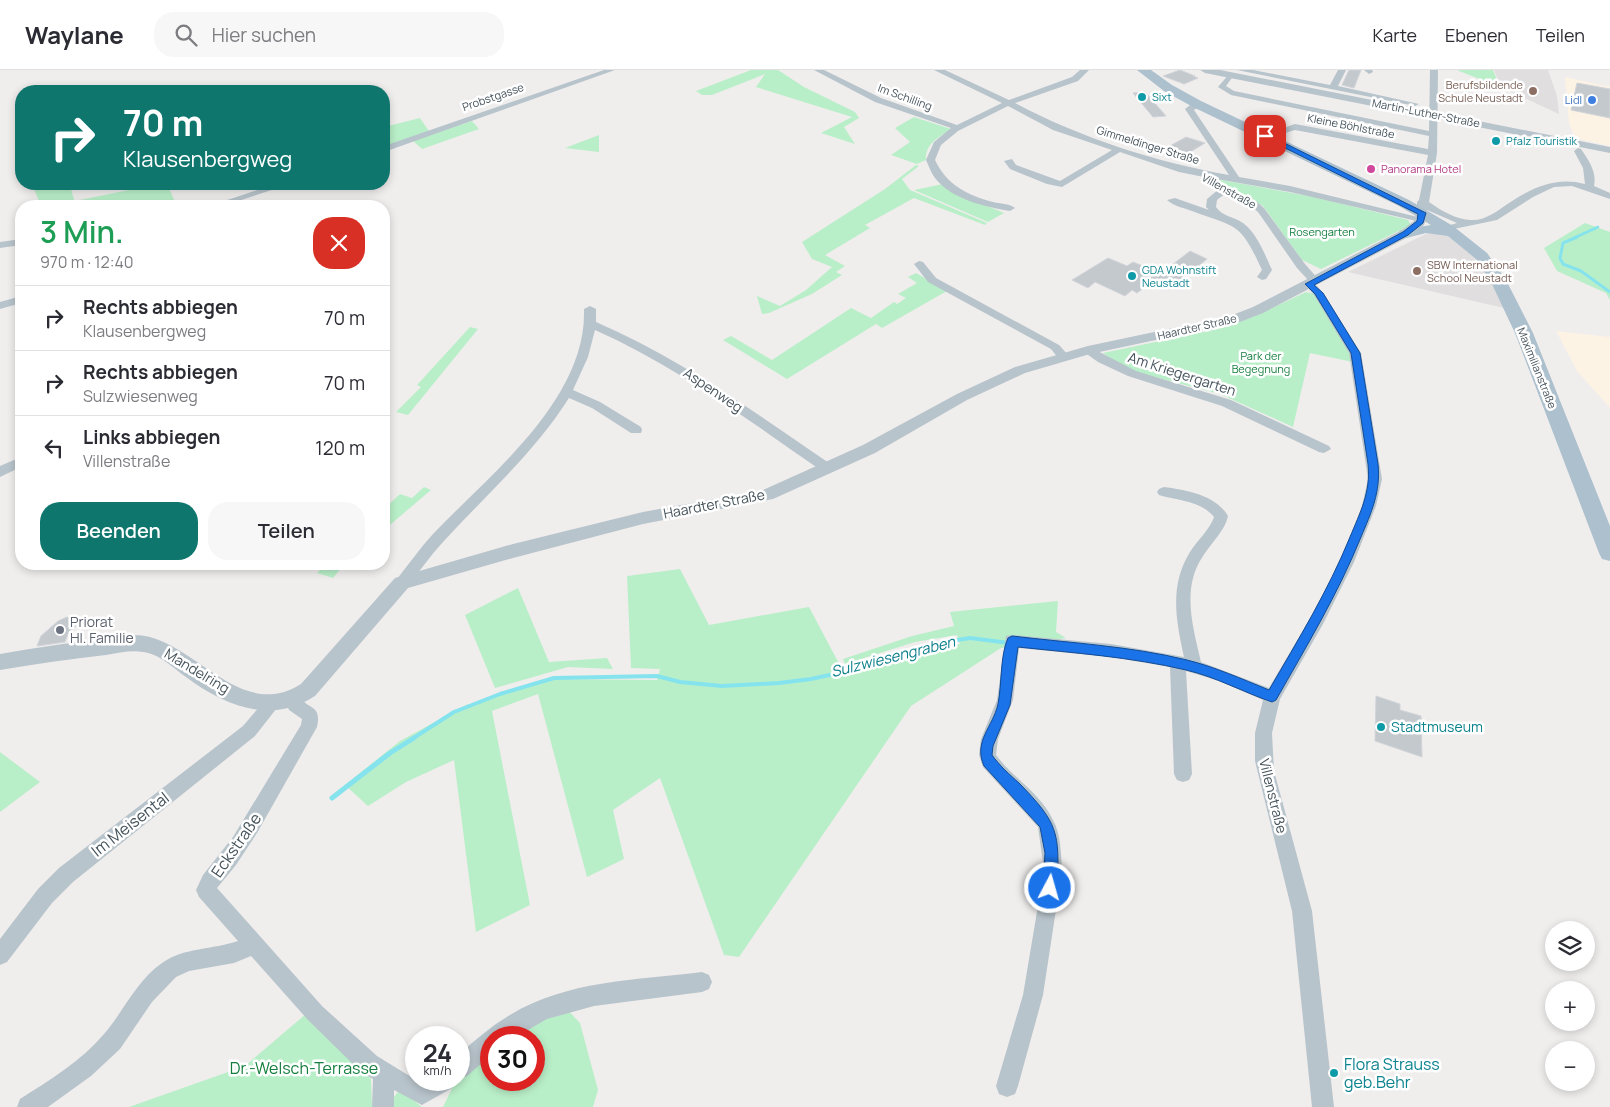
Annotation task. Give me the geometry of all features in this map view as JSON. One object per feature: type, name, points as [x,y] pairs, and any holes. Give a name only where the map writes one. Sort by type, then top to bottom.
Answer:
[{"type":"main road","name":"Maximilianstraße","points":[[1143,70],[1168,88],[1197,104],[1422,211],[1482,256],[1508,297],[1603,517],[1610,553]]},
{"type":"main road","points":[[1406,233],[1426,229],[1451,231]]},
{"type":"street","name":"Probstgasse","points":[[390,147],[611,70]]},
{"type":"street","name":"Im Schilling","points":[[818,70],[878,100],[958,128]]},
{"type":"street","name":"Gimmeldinger Straße","points":[[938,70],[970,83],[1056,128],[1196,173],[1235,178],[1326,196],[1436,212],[1470,223]]},
{"type":"street","points":[[1010,208],[991,205],[964,194],[945,182],[932,169],[929,157],[932,148],[942,138],[982,114],[1075,79],[1084,70]]},
{"type":"street","name":"Martin-Luther-Straße","points":[[1205,70],[1230,75],[1244,72],[1290,79],[1415,104]]},
{"type":"street","points":[[1290,79],[1295,70]]},
{"type":"street","points":[[1333,88],[1342,70]]},
{"type":"street","points":[[1422,211],[1433,153],[1434,70]]},
{"type":"street","name":"Martin-Luther-Straße","points":[[1244,72],[1432,114],[1610,150]]},
{"type":"street","name":"Martin-Luther-Straße","points":[[1230,75],[1222,87],[1231,93],[1433,134]]},
{"type":"street","name":"Villenstraße","points":[[1197,104],[1189,109],[1235,178]]},
{"type":"street","name":"Kleine Böhlstraße","points":[[1265,136],[1295,127],[1433,153]]},
{"type":"street","points":[[1009,160],[1012,167],[1050,182],[1062,184],[1119,149]]},
{"type":"street","points":[[1578,150],[1588,167],[1589,187]]},
{"type":"street","name":"Villenstraße","points":[[1196,173],[1226,188],[1261,210],[1301,266],[1355,353],[1375,479],[1372,498],[1338,579],[1272,697],[1266,714],[1262,753],[1302,911],[1311,978],[1323,1107]]},
{"type":"street","points":[[1451,231],[1470,223],[1491,219],[1553,183],[1573,182],[1610,196]]},
{"type":"street","points":[[1217,217],[1210,207],[1210,203],[1214,196],[1226,188]]},
{"type":"street","points":[[233,200],[266,190]]},
{"type":"street","points":[[1172,200],[1242,227],[1254,244],[1267,270],[1262,277]]},
{"type":"street","name":"Haardter Straße","points":[[402,583],[513,551],[643,518],[767,495],[884,441],[981,388],[1032,365],[1088,350],[1223,323],[1258,310],[1406,233],[1422,211]]},
{"type":"street","points":[[0,244],[15,243]]},
{"type":"street","points":[[919,264],[932,280],[1055,347],[1064,356]]},
{"type":"street","points":[[0,306],[15,302]]},
{"type":"street","points":[[402,583],[437,539],[520,458],[553,415],[567,392],[581,360],[592,324],[590,310]]},
{"type":"street","name":"Aspenweg","points":[[592,324],[641,346],[682,370],[827,468]]},
{"type":"street","name":"Am Kriegergarten","points":[[1088,350],[1108,364],[1129,373],[1212,396],[1324,448]]},
{"type":"street","points":[[567,392],[596,405],[636,430]]},
{"type":"street","points":[[0,472],[15,464]]},
{"type":"street","points":[[1164,492],[1196,500],[1212,507],[1221,516],[1220,521],[1190,566],[1182,590],[1186,665],[1182,774]]},
{"type":"street","name":"Mandelring","points":[[0,662],[66,651],[144,644],[159,649],[211,682],[262,703],[272,704],[293,700],[308,690],[402,583]]},
{"type":"street","points":[[1007,1086],[1034,995],[1053,870],[1050,837],[1046,824],[1036,810],[989,762],[986,755],[986,746],[1004,705],[1012,641],[1139,656],[1186,665],[1228,678],[1272,697]]},
{"type":"street","name":"Eckstraße","points":[[254,943],[208,894],[207,887],[242,839],[309,727],[311,716],[295,705],[293,700]]},
{"type":"street","name":"Im Meisental","points":[[0,955],[45,896],[66,875],[249,731],[272,704]]},
{"type":"street","points":[[28,1107],[62,1084],[104,1050],[144,994],[169,970],[187,961],[233,954],[254,943],[315,1013],[369,1064],[405,1084]]},
{"type":"street","points":[[511,1026],[522,1018],[562,1001],[702,982]]},
{"type":"street","points":[[470,1059],[480,1050]]},
{"type":"street","points":[[383,1107],[383,1083],[386,1073]]},
{"type":"shaded area","name":"Berufsbildende Schule Neustadt","points":[[1494,70],[1548,70],[1557,96],[1559,114],[1501,87]]},
{"type":"shaded area","points":[[1565,77],[1610,87],[1610,146],[1575,138],[1569,123]]},
{"type":"shaded area","name":"SBW International School Neustadt","points":[[1428,233],[1446,234],[1466,247],[1484,269],[1504,308],[1348,272]]},
{"type":"shaded area","points":[[1556,331],[1610,337],[1610,408],[1577,371]]},
{"type":"green space","points":[[751,70],[778,70],[804,87],[855,112],[859,118],[844,127],[855,144],[821,133],[852,117],[756,87],[765,74],[712,95],[702,95],[696,91]]},
{"type":"green space","points":[[1493,70],[1500,87],[1459,71]]},
{"type":"green space","points":[[914,117],[951,129],[933,142],[926,154],[926,160],[917,164],[891,155],[910,142],[895,128]]},
{"type":"green space","points":[[420,118],[429,131],[390,145],[390,126]]},
{"type":"green space","points":[[472,121],[479,129],[422,149],[413,141]]},
{"type":"green space","points":[[599,135],[599,152],[565,148]]},
{"type":"green space","points":[[916,165],[919,166],[902,179],[910,190],[987,223],[985,225],[914,198],[865,225],[870,228],[825,255],[845,266],[836,272],[842,275],[812,294],[769,313],[762,314],[757,296],[780,306],[806,290],[832,267],[812,259],[802,242],[885,189]]},
{"type":"green space","name":"Rosengarten","points":[[1213,180],[1314,197],[1408,220],[1411,225],[1321,269],[1302,260],[1263,206]]},
{"type":"green space","points":[[943,184],[955,192],[1004,213],[988,222],[914,190]]},
{"type":"green space","points":[[34,190],[71,190],[74,200],[39,200]]},
{"type":"green space","points":[[129,190],[170,190],[174,200],[80,200]]},
{"type":"green space","points":[[1585,223],[1610,232],[1610,300],[1606,293],[1557,271],[1544,248]]},
{"type":"green space","points":[[916,273],[947,291],[882,328],[876,324],[787,379],[723,340],[731,336],[772,360],[851,308],[871,318],[894,302],[897,304],[906,298],[898,294],[917,283],[908,277]]},
{"type":"green space","name":"Park der Begegnung","points":[[1306,292],[1315,294],[1346,344],[1353,362],[1310,353],[1293,427],[1220,394],[1128,370],[1103,353],[1222,328],[1255,316]]},
{"type":"green space","points":[[470,327],[478,329],[408,415],[396,412],[421,387],[417,385]]},
{"type":"green space","points":[[424,487],[431,490],[390,525],[390,503],[400,494],[412,498]]},
{"type":"green space","points":[[680,569],[709,625],[809,607],[844,673],[932,646],[960,644],[957,635],[915,642],[845,664],[843,659],[912,636],[954,626],[950,612],[1058,601],[1056,632],[1066,638],[1001,648],[911,706],[739,957],[724,955],[660,778],[613,810],[624,859],[587,877],[538,694],[492,711],[530,905],[476,932],[454,760],[406,782],[368,806],[345,785],[400,741],[468,704],[468,708],[500,694],[554,679],[657,680],[660,669],[631,668],[627,576]]},
{"type":"green space","points":[[320,570],[340,570],[333,578],[317,573]]},
{"type":"green space","points":[[518,588],[549,662],[607,658],[613,669],[568,667],[495,688],[465,615]]},
{"type":"green space","points":[[0,752],[40,782],[0,812]]},
{"type":"green space","points":[[566,1008],[580,1023],[598,1090],[593,1107],[443,1107],[451,1091],[470,1091],[470,1069],[480,1061],[480,1091],[545,1091],[545,1026],[532,1026]]},
{"type":"green space","name":"Dr.-Welsch-Terrasse","points":[[307,1013],[371,1079],[372,1107],[129,1107],[245,1066]]},
{"type":"green space","points":[[400,1089],[422,1107],[392,1107],[392,1100]]},
{"type":"building","points":[[1180,70],[1198,78],[1184,84],[1163,76]]},
{"type":"building","points":[[1349,70],[1361,70],[1354,88],[1342,85]]},
{"type":"building","name":"Lidl","points":[[1577,83],[1610,89],[1610,118],[1571,110]]},
{"type":"building","points":[[1145,92],[1166,116],[1153,117],[1133,93]]},
{"type":"building","points":[[1186,137],[1205,143],[1187,154],[1168,147]]},
{"type":"building","name":"GDA Wohnstift Neustadt","points":[[1190,251],[1207,259],[1172,287],[1164,284],[1158,288],[1149,284],[1137,293],[1132,290],[1125,296],[1095,282],[1088,288],[1072,280],[1108,258],[1127,266],[1133,262],[1143,266],[1145,264],[1163,272]]},
{"type":"building","name":"Priorat Hl. Familie","points":[[67,617],[80,622],[68,634],[65,642],[37,646],[41,636],[58,621]]},
{"type":"building","points":[[1376,696],[1400,704],[1400,710],[1421,716],[1422,757],[1375,741]]},
{"type":"waterway","points":[[1574,238],[1598,227]]},
{"type":"waterway","points":[[1577,237],[1563,243],[1560,258],[1563,264],[1581,271],[1610,292]]},
{"type":"waterway","name":"Sulzwiesengraben","points":[[412,739],[454,712],[500,694],[554,678],[657,676],[680,682],[722,686],[779,683],[811,679],[862,668],[932,644],[970,638],[1009,643]]},
{"type":"waterway","name":"Sulzwiesengraben","points":[[332,798],[390,753],[414,738]]},
{"type":"place","name":"Berufsbildende Schule Neustadt","points":[[1533,91]]},
{"type":"place","name":"Sixt","points":[[1142,97]]},
{"type":"place","name":"Lidl","points":[[1592,100]]},
{"type":"place","name":"Pfalz Touristik","points":[[1496,141]]},
{"type":"place","name":"Panorama Hotel","points":[[1371,169]]},
{"type":"place","name":"SBW International School Neustadt","points":[[1417,271]]},
{"type":"place","name":"GDA Wohnstift Neustadt","points":[[1132,276]]},
{"type":"place","name":"Priorat Hl. Familie","points":[[60,630]]},
{"type":"place","name":"Stadtmuseum","points":[[1381,727]]},
{"type":"place","name":"Flora Strauss geb.Behr","points":[[1334,1073]]},
{"type":"route","points":[[1050,888],[1053,870],[1052,853],[1046,824],[1036,810],[989,762],[986,755],[986,746],[1004,705],[1012,641],[1139,656],[1186,665],[1208,670],[1272,697],[1338,579],[1372,498],[1375,479],[1355,353],[1318,293],[1309,284],[1406,233],[1420,222],[1422,213],[1404,202],[1265,136]]}]
